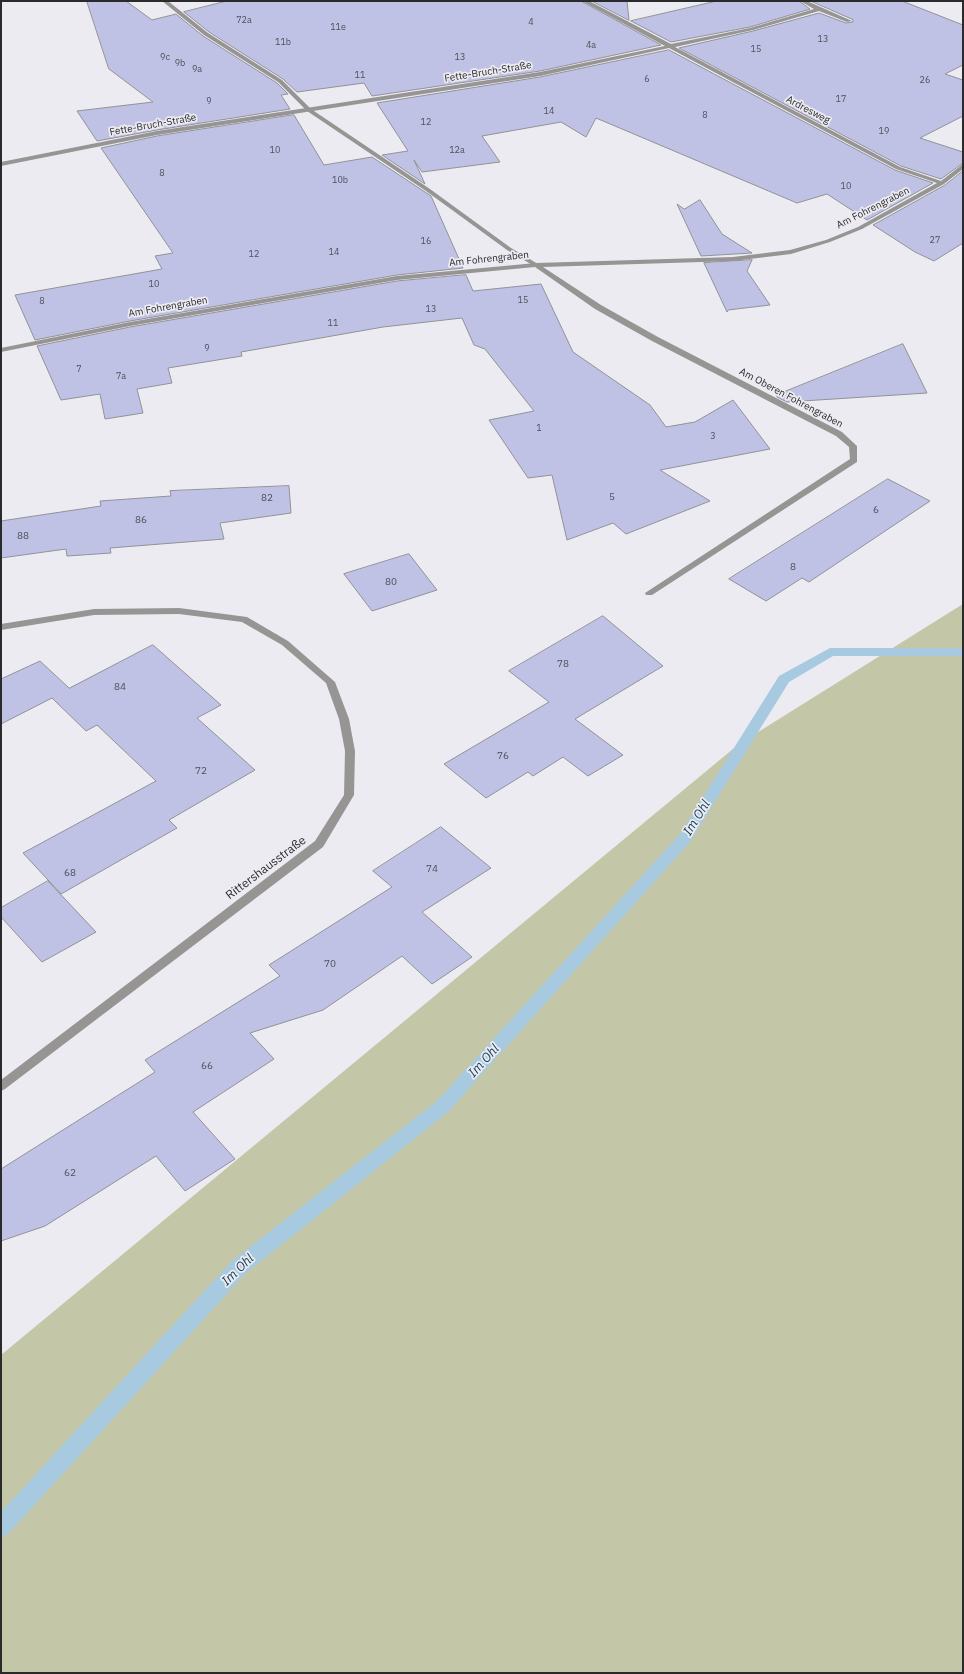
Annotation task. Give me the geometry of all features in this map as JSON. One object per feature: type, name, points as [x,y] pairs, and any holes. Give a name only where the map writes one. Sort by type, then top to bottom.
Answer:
[{"type":"street","points":[[165,1],[206,34],[280,82],[309,110],[428,190],[509,249],[536,265]]},
{"type":"street","name":"Ardresweg","points":[[585,1],[898,168],[942,184]]},
{"type":"street","points":[[803,1],[849,21]]},
{"type":"street","points":[[670,45],[751,29],[819,9]]},
{"type":"street","name":"Fette-Bruch-Straße","points":[[1,164],[157,133],[540,74],[670,45]]},
{"type":"street","name":"Am Fohrengraben","points":[[1,350],[130,324],[397,278],[536,265],[733,259],[791,252],[828,241],[860,228],[942,184],[963,166]]},
{"type":"street","name":"Am Oberen Fohrengraben","points":[[536,265],[598,306],[655,339],[839,434],[853,446],[854,460],[649,593]]},
{"type":"street","name":"Rittershausstraße","points":[[1,627],[94,612],[179,611],[244,619],[285,643],[330,682],[344,719],[350,751],[349,795],[320,844],[1,1086]]},
{"type":"green space","points":[[963,604],[963,1673],[1,1673],[1,1355],[739,744]]},
{"type":"building","points":[[87,1],[126,1],[152,20],[176,14],[203,36],[277,83],[288,94],[281,95],[290,109],[97,141],[77,111],[153,102],[109,69]]},
{"type":"building","points":[[227,1],[581,1],[661,45],[540,71],[372,96],[364,83],[297,92],[283,79],[209,32],[184,12]]},
{"type":"building","points":[[592,1],[627,1],[629,20]]},
{"type":"building","points":[[717,1],[799,1],[810,9],[750,27],[671,42],[631,21]]},
{"type":"building","points":[[811,1],[902,1],[963,25],[963,65],[945,74],[963,80],[963,116],[920,138],[963,152],[963,163],[941,179],[901,166],[679,48],[753,31],[819,13],[846,23],[853,22],[853,20]]},
{"type":"building","points":[[669,50],[895,170],[933,183],[867,220],[827,194],[797,203],[596,118],[586,137],[561,122],[482,136],[500,162],[422,172],[414,160],[425,184],[382,155],[408,151],[377,103],[540,77]]},
{"type":"building","points":[[294,115],[324,165],[372,157],[431,196],[463,268],[397,275],[130,321],[35,340],[15,295],[162,269],[155,256],[173,253],[101,148],[157,136]]},
{"type":"building","points":[[963,171],[963,243],[934,261],[915,252],[873,225],[945,185]]},
{"type":"building","points":[[700,200],[722,234],[752,253],[701,256],[677,204],[684,209]]},
{"type":"building","points":[[752,260],[747,271],[770,305],[728,310],[727,312],[704,263]]},
{"type":"building","points":[[466,275],[473,291],[541,284],[573,352],[650,405],[666,427],[695,422],[733,400],[770,449],[660,470],[710,501],[626,534],[613,523],[567,540],[552,475],[528,478],[489,420],[534,411],[485,349],[474,345],[462,318],[383,327],[241,352],[242,356],[168,368],[172,383],[137,389],[143,413],[105,419],[100,394],[61,400],[37,346],[130,327],[397,281]]},
{"type":"building","points":[[903,344],[927,393],[787,402],[777,397],[777,395]]},
{"type":"building","points":[[888,479],[930,501],[809,582],[802,578],[766,601],[729,579]]},
{"type":"building","points":[[289,486],[291,513],[220,523],[224,539],[110,548],[111,553],[67,556],[66,549],[1,558],[1,521],[101,506],[100,501],[171,496],[170,491]]},
{"type":"building","points":[[409,554],[437,590],[372,611],[344,574]]},
{"type":"building","points":[[603,616],[663,666],[575,719],[623,755],[588,776],[563,757],[533,776],[528,772],[486,798],[444,764],[549,702],[509,671]]},
{"type":"building","points":[[153,645],[221,705],[197,718],[255,770],[169,820],[177,828],[61,894],[23,853],[156,781],[97,725],[86,731],[52,698],[1,724],[1,679],[40,661],[69,688]]},
{"type":"building","points":[[441,827],[491,868],[422,912],[472,957],[432,984],[402,956],[323,1010],[250,1033],[274,1059],[193,1112],[235,1159],[185,1191],[156,1156],[45,1226],[1,1241],[1,1169],[155,1072],[145,1060],[280,976],[269,965],[392,887],[373,871]]},
{"type":"building","points":[[48,881],[96,932],[42,962],[1,917],[1,908]]},
{"type":"waterway","name":"Im Ohl","points":[[1,1527],[239,1267],[443,1106],[685,838],[784,679],[830,652],[963,652]]}]
